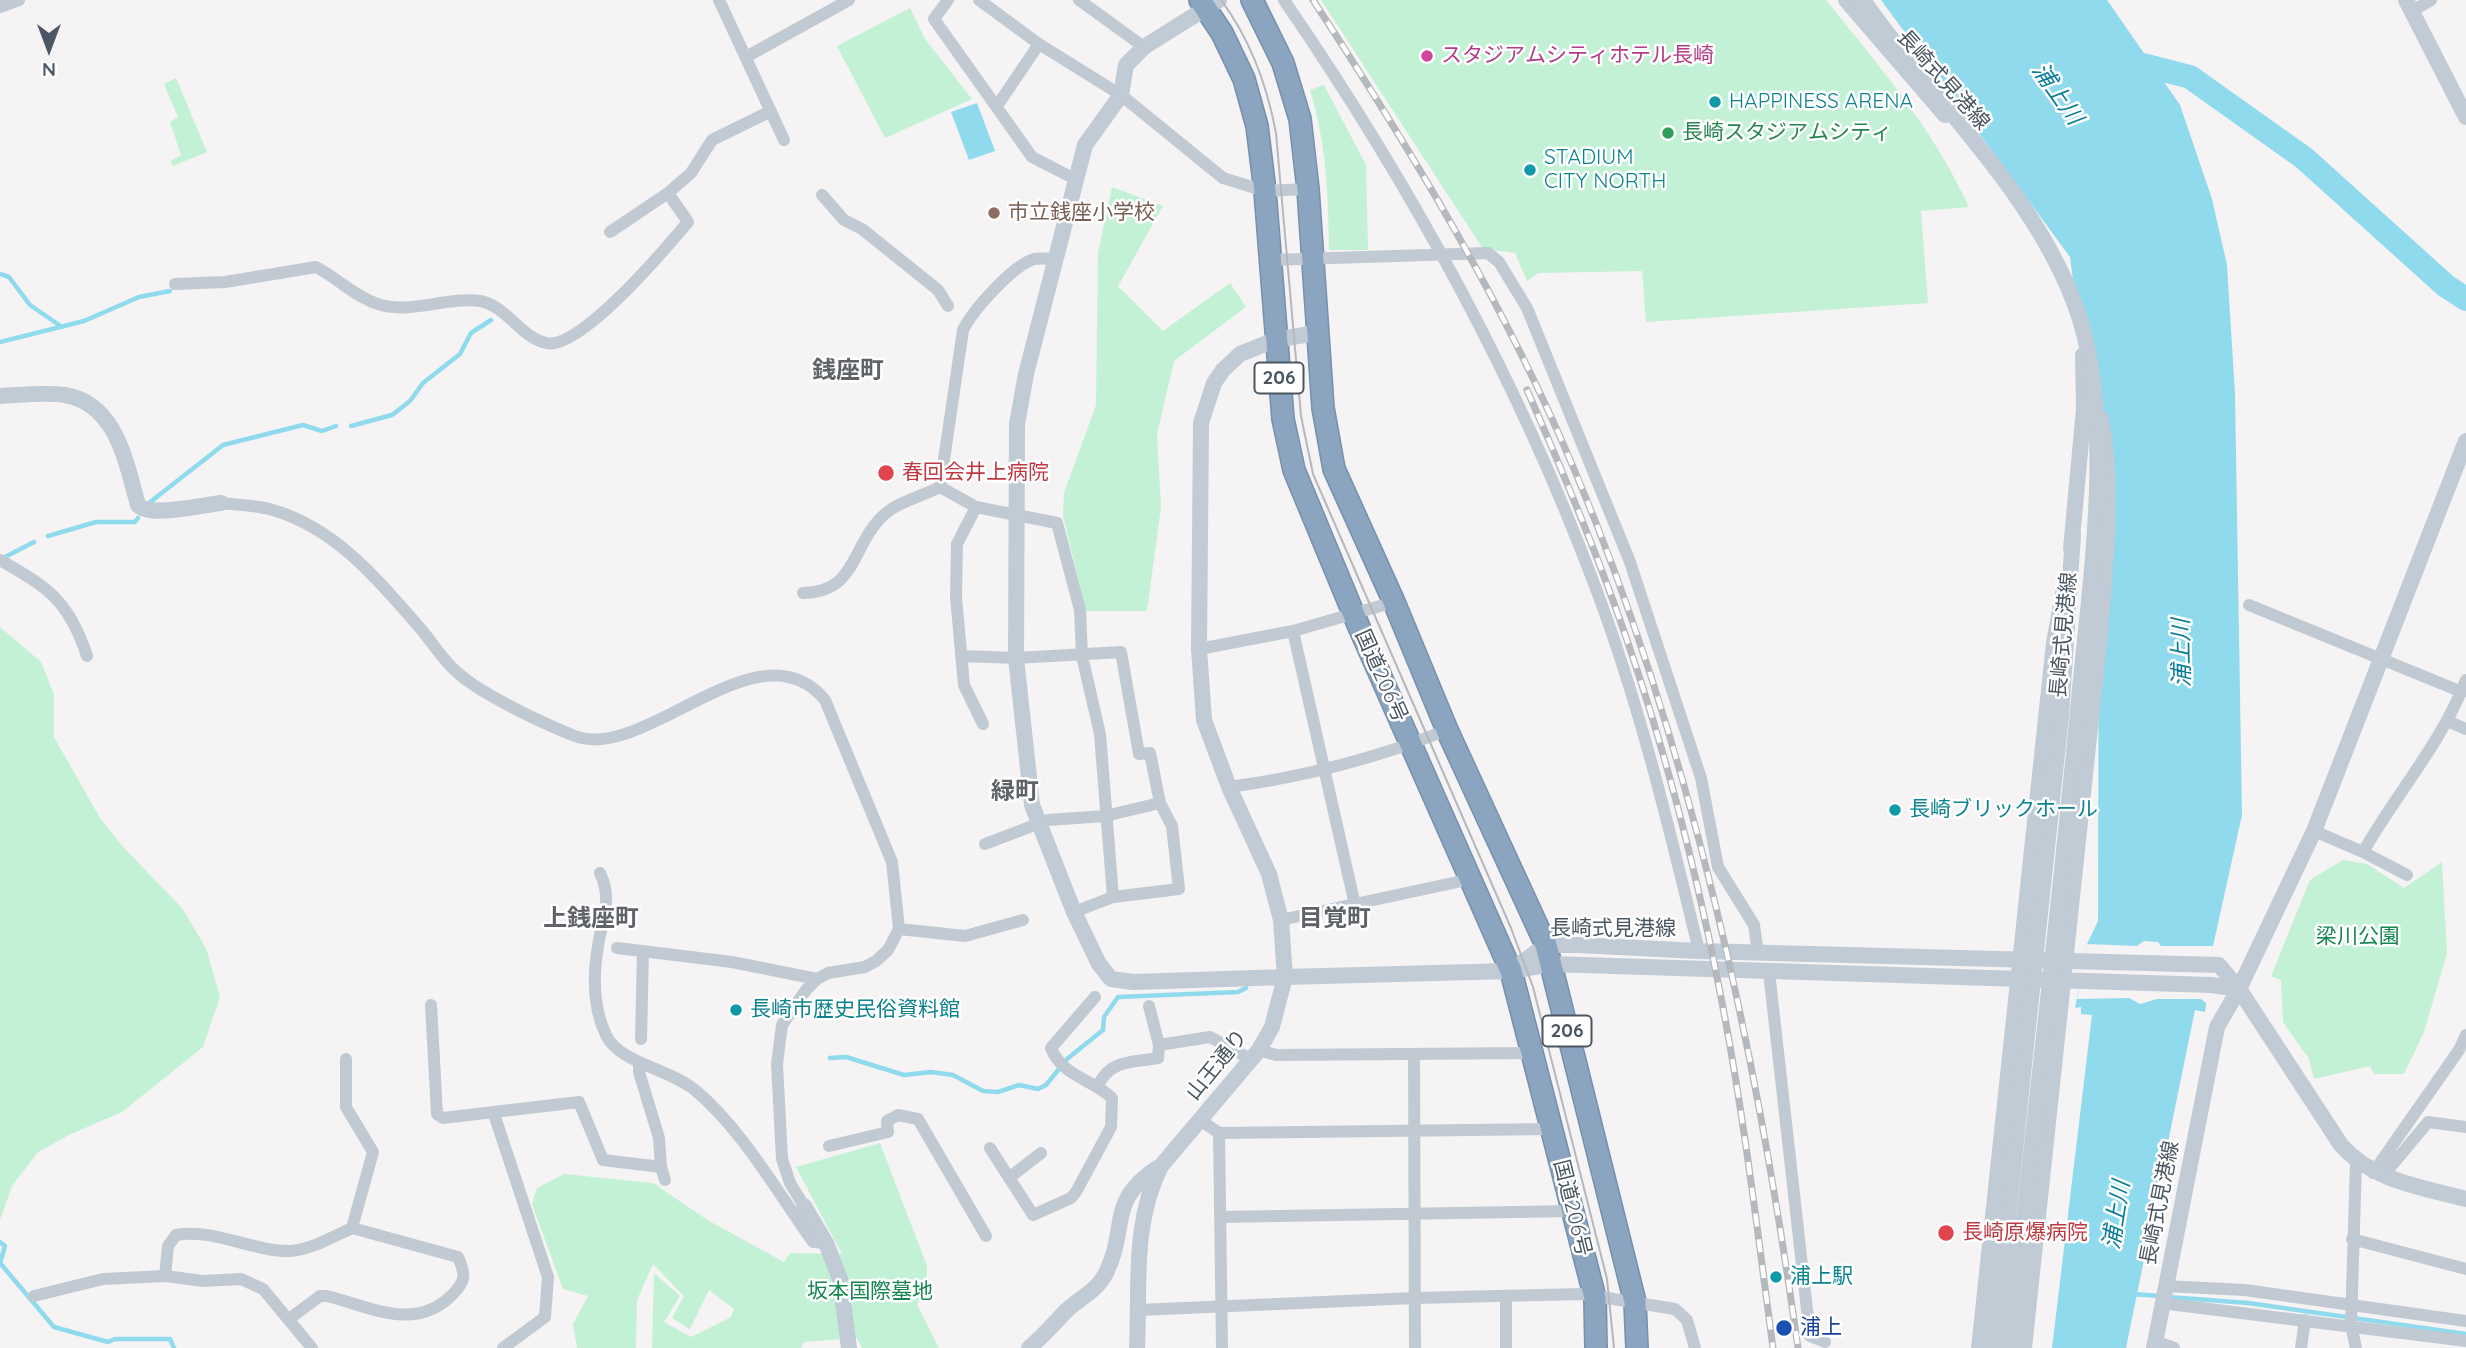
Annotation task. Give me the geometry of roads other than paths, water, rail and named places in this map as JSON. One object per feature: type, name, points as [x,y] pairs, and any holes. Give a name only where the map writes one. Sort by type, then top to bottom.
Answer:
[{"type":"highway","name":"国道206号","points":[[1252,0],[1283,63],[1300,119],[1308,189],[1323,408],[1334,469],[1548,955],[1635,1302],[1637,1348]]},
{"type":"highway","name":"国道206号","points":[[1209,2],[1244,79],[1257,126],[1265,191],[1283,419],[1294,470],[1353,613],[1511,971],[1595,1298],[1596,1348]]},
{"type":"main road","name":"長崎式見港線","points":[[1846,0],[1909,76],[2020,195],[2054,246],[2077,307],[2084,373],[2061,716],[2016,1217],[2011,1348]]},
{"type":"main road","name":"長崎式見港線","points":[[1863,0],[1911,66],[2005,182],[2037,229],[2075,304],[2096,389],[2093,525],[2087,621],[2016,1217],[1995,1348]]},
{"type":"main road","points":[[1209,2],[1144,47],[1126,65],[1121,95],[1085,145],[1026,374],[1017,425],[1016,658],[1032,806],[1037,824],[1074,912],[1099,964],[1111,979],[1133,982],[1511,971]]},
{"type":"main road","points":[[2409,6],[2466,117]]},
{"type":"main road","name":"山王通り","points":[[1137,1348],[1141,1219],[1151,1186],[1161,1166],[1255,1055],[1272,1027],[1285,977],[1281,920],[1269,874],[1229,787],[1204,720],[1199,649],[1201,423],[1208,394],[1223,370],[1240,354],[1275,340],[1316,333]]},
{"type":"main road","points":[[2024,1348],[2071,981],[2085,786],[2100,634],[2107,520],[2106,444],[2096,389]]},
{"type":"main road","points":[[0,396],[64,395],[92,406],[111,425],[138,505],[143,510],[155,513],[180,507],[221,503]]},
{"type":"main road","points":[[2466,441],[2459,477],[2379,659],[2314,831],[2239,989],[2341,1144],[2356,1162],[2378,1175],[2466,1199]]},
{"type":"main road","points":[[1979,1348],[2054,643],[2073,535]]},
{"type":"main road","name":"長崎式見港線","points":[[1511,971],[1548,955],[1699,951],[2020,958],[2219,965],[2239,989]]},
{"type":"main road","name":"長崎式見港線","points":[[1548,955],[1769,972],[2211,985],[2239,989]]},
{"type":"main road","name":"長崎式見港線","points":[[2154,1345],[2217,1027],[2239,989]]},
{"type":"main road","points":[[1029,1348],[1069,1308],[1098,1286],[1111,1260],[1125,1198],[1138,1181],[1161,1166]]},
{"type":"main road","points":[[804,1206],[825,1243],[840,1279],[849,1348]]},
{"type":"street","points":[[0,7],[19,0]]},
{"type":"street","points":[[719,0],[784,140]]},
{"type":"street","points":[[746,57],[849,0]]},
{"type":"street","points":[[948,0],[934,19],[1032,157],[1075,180]]},
{"type":"street","points":[[979,0],[1039,44],[1121,95],[1223,178],[1265,191],[1308,189]]},
{"type":"street","points":[[1079,0],[1144,47]]},
{"type":"street","points":[[1284,0],[1388,158],[1444,255],[1528,422],[1593,581],[1662,799],[1699,951]]},
{"type":"street","points":[[2409,6],[2431,0]]},
{"type":"street","points":[[997,106],[1039,44]]},
{"type":"street","points":[[610,232],[668,193],[691,173],[712,140],[771,111]]},
{"type":"street","points":[[175,284],[225,282],[316,267],[374,303],[385,306],[433,305],[456,299],[492,304],[534,337],[547,344],[558,343],[577,333],[631,288],[688,222],[668,193]]},
{"type":"street","points":[[822,195],[844,220],[862,229],[938,290],[948,306]]},
{"type":"street","points":[[1271,260],[1488,253],[1499,262],[1527,308],[1630,562],[1700,778],[1718,867],[1754,925],[1758,953]]},
{"type":"street","points":[[940,487],[963,330],[971,313],[1021,266],[1035,259],[1057,259]]},
{"type":"street","points":[[940,487],[976,507],[1057,523],[1080,610],[1082,656],[1100,734],[1113,897]]},
{"type":"street","points":[[803,593],[825,591],[838,585],[855,554],[889,511],[940,487]]},
{"type":"street","points":[[221,503],[272,509],[308,524],[327,536],[346,549],[376,578],[460,675],[577,737],[612,738],[728,687],[763,677],[785,676],[811,686],[825,700],[857,781],[886,843],[892,862],[899,929],[888,950],[876,961],[865,967],[828,973],[817,979],[793,1007],[778,1040],[782,1159],[790,1184],[804,1206]]},
{"type":"street","points":[[976,507],[957,544],[956,597],[964,685],[983,724]]},
{"type":"street","points":[[0,560],[36,582],[64,607],[74,620],[87,656]]},
{"type":"street","points":[[1199,649],[1293,631],[1394,602]]},
{"type":"street","points":[[2249,605],[2379,659],[2464,686],[2434,748],[2390,804],[2362,852]]},
{"type":"street","points":[[1293,631],[1355,905]]},
{"type":"street","points":[[961,656],[1016,658],[1121,652],[1139,754],[1150,753],[1160,803],[1172,826],[1179,889],[1113,897],[1074,912]]},
{"type":"street","points":[[2447,722],[2466,729]]},
{"type":"street","points":[[1229,787],[1324,769],[1411,745],[1447,730]]},
{"type":"street","points":[[985,844],[1048,820],[1105,816],[1160,803]]},
{"type":"street","points":[[2314,831],[2407,875]]},
{"type":"street","points":[[600,873],[608,898],[598,945],[595,1003],[608,1039],[623,1055],[670,1073],[695,1090],[720,1115],[813,1242],[825,1243]]},
{"type":"street","points":[[1281,920],[1471,879]]},
{"type":"street","points":[[899,929],[965,936],[1023,920]]},
{"type":"street","points":[[617,948],[732,962],[817,979]]},
{"type":"street","points":[[641,1039],[643,951]]},
{"type":"street","points":[[1769,972],[1810,1336],[1825,1342]]},
{"type":"street","points":[[990,1148],[1034,1215],[1071,1198],[1114,1121],[1112,1098],[1098,1085],[1062,1067],[1051,1048],[1095,997]]},
{"type":"street","points":[[430,1005],[437,1114],[443,1118],[494,1114],[579,1101],[603,1160],[663,1173],[659,1138],[639,1072],[639,1062]]},
{"type":"street","points":[[1098,1085],[1106,1070],[1113,1066],[1158,1058],[1159,1045],[1149,1006]]},
{"type":"street","points":[[2378,1175],[2462,1051],[2466,1035]]},
{"type":"street","points":[[1159,1045],[1210,1037],[1255,1055],[1532,1053]]},
{"type":"street","points":[[1414,1054],[1415,1348]]},
{"type":"street","points":[[346,1059],[346,1107],[373,1152],[352,1228]]},
{"type":"street","points":[[494,1114],[548,1277],[545,1317],[503,1348]]},
{"type":"street","points":[[829,1146],[888,1132],[887,1121],[898,1115],[918,1119],[986,1236]]},
{"type":"street","points":[[1200,1120],[1219,1133],[1552,1129]]},
{"type":"street","points":[[2378,1175],[2428,1122],[2466,1127]]},
{"type":"street","points":[[1219,1133],[1222,1348]]},
{"type":"street","points":[[1009,1178],[1041,1153]]},
{"type":"street","points":[[2356,1162],[2351,1325],[2356,1348]]},
{"type":"street","points":[[1220,1217],[1574,1211]]},
{"type":"street","points":[[166,1276],[168,1245],[177,1235],[197,1234],[292,1251],[324,1241],[352,1228],[458,1257],[465,1272],[463,1284],[444,1303],[416,1316],[327,1296],[314,1300],[289,1319]]},
{"type":"street","points":[[2352,1239],[2466,1269]]},
{"type":"street","points":[[34,1296],[103,1279],[166,1276],[251,1282],[263,1290],[312,1348]]},
{"type":"street","points":[[2165,1286],[2245,1290],[2466,1321]]},
{"type":"street","points":[[1139,1310],[1415,1297],[1581,1294],[1675,1309],[1687,1320],[1695,1348]]},
{"type":"street","points":[[1506,1296],[1506,1348]]},
{"type":"street","points":[[2161,1303],[2466,1341]]},
{"type":"street","points":[[2301,1348],[2305,1320]]},
{"type":"street","points":[[2154,1345],[2174,1348]]},
{"type":"water","name":"浦上川","points":[[1881,0],[2107,0],[2180,105],[2212,199],[2227,265],[2235,393],[2242,815],[2213,946],[2205,1012],[2195,1010],[2126,1348],[2052,1348],[2092,1015],[2081,1014],[2081,1007],[2075,1008],[2087,944],[2098,921],[2099,484],[2070,257]]},
{"type":"water","points":[[977,103],[995,151],[969,160],[951,112]]},
{"type":"waterway","points":[[2124,60],[2190,77],[2304,158],[2446,286],[2466,299]]},
{"type":"waterway","points":[[0,274],[9,277],[30,305],[62,327]]},
{"type":"waterway","points":[[0,342],[84,321],[139,297],[170,291]]},
{"type":"waterway","points":[[351,426],[392,415],[410,401],[423,383],[460,354],[471,333],[491,320]]},
{"type":"waterway","points":[[149,503],[223,445],[303,425],[322,431],[336,426]]},
{"type":"waterway","points":[[48,536],[96,522],[135,522],[138,518]]},
{"type":"waterway","points":[[5,557],[34,542]]},
{"type":"waterway","points":[[830,1058],[846,1057],[904,1075],[931,1072],[953,1075],[983,1091],[998,1092],[1019,1085],[1038,1089],[1046,1085],[1067,1059],[1103,1030],[1104,1017],[1118,997],[1238,992],[1246,988]]},
{"type":"waterway","points":[[0,1242],[5,1246],[0,1263],[54,1327],[108,1342],[115,1339],[170,1339],[174,1348]]},
{"type":"waterway","points":[[2133,1294],[2160,1296]]},
{"type":"waterway","points":[[2168,1297],[2248,1303],[2466,1334]]},
{"type":"tram line","points":[[1221,0],[1241,30],[1256,63],[1268,97],[1276,133],[1301,416],[1313,474],[1511,928],[1533,987],[1607,1279],[1614,1348]]},
{"type":"railway","points":[[1313,0],[1420,171],[1486,287],[1547,407],[1616,574],[1653,681],[1714,901],[1762,1124],[1798,1348]]},
{"type":"railway","points":[[1527,390],[1580,514],[1616,608],[1655,725],[1679,812],[1728,1032],[1773,1348]]},
{"type":"place","name":"スタジアムシティホテル長崎","points":[[1427,56]]},
{"type":"place","name":"HAPPINESS ARENA","points":[[1715,102]]},
{"type":"place","name":"長崎スタジアムシティ","points":[[1668,133]]},
{"type":"place","name":"STADIUM CITY NORTH","points":[[1530,170]]},
{"type":"place","name":"市立銭座小学校","points":[[994,213]]},
{"type":"place","name":"春回会井上病院","points":[[886,473]]},
{"type":"place","name":"長崎ブリックホール","points":[[1895,810]]},
{"type":"place","name":"長崎市歴史民俗資料館","points":[[736,1010]]},
{"type":"place","name":"長崎原爆病院","points":[[1946,1233]]},
{"type":"place","name":"浦上駅","points":[[1776,1277]]},
{"type":"place","name":"浦上","points":[[1784,1328]]},
{"type":"district","name":"銭座町","points":[[848,371]]},
{"type":"district","name":"緑町","points":[[1015,792]]},
{"type":"district","name":"上銭座町","points":[[591,919]]},
{"type":"district","name":"目覚町","points":[[1335,919]]},
{"type":"park label","name":"梁川公園","points":[[2358,937]]},
{"type":"park label","name":"坂本国際墓地","points":[[870,1292]]}]
